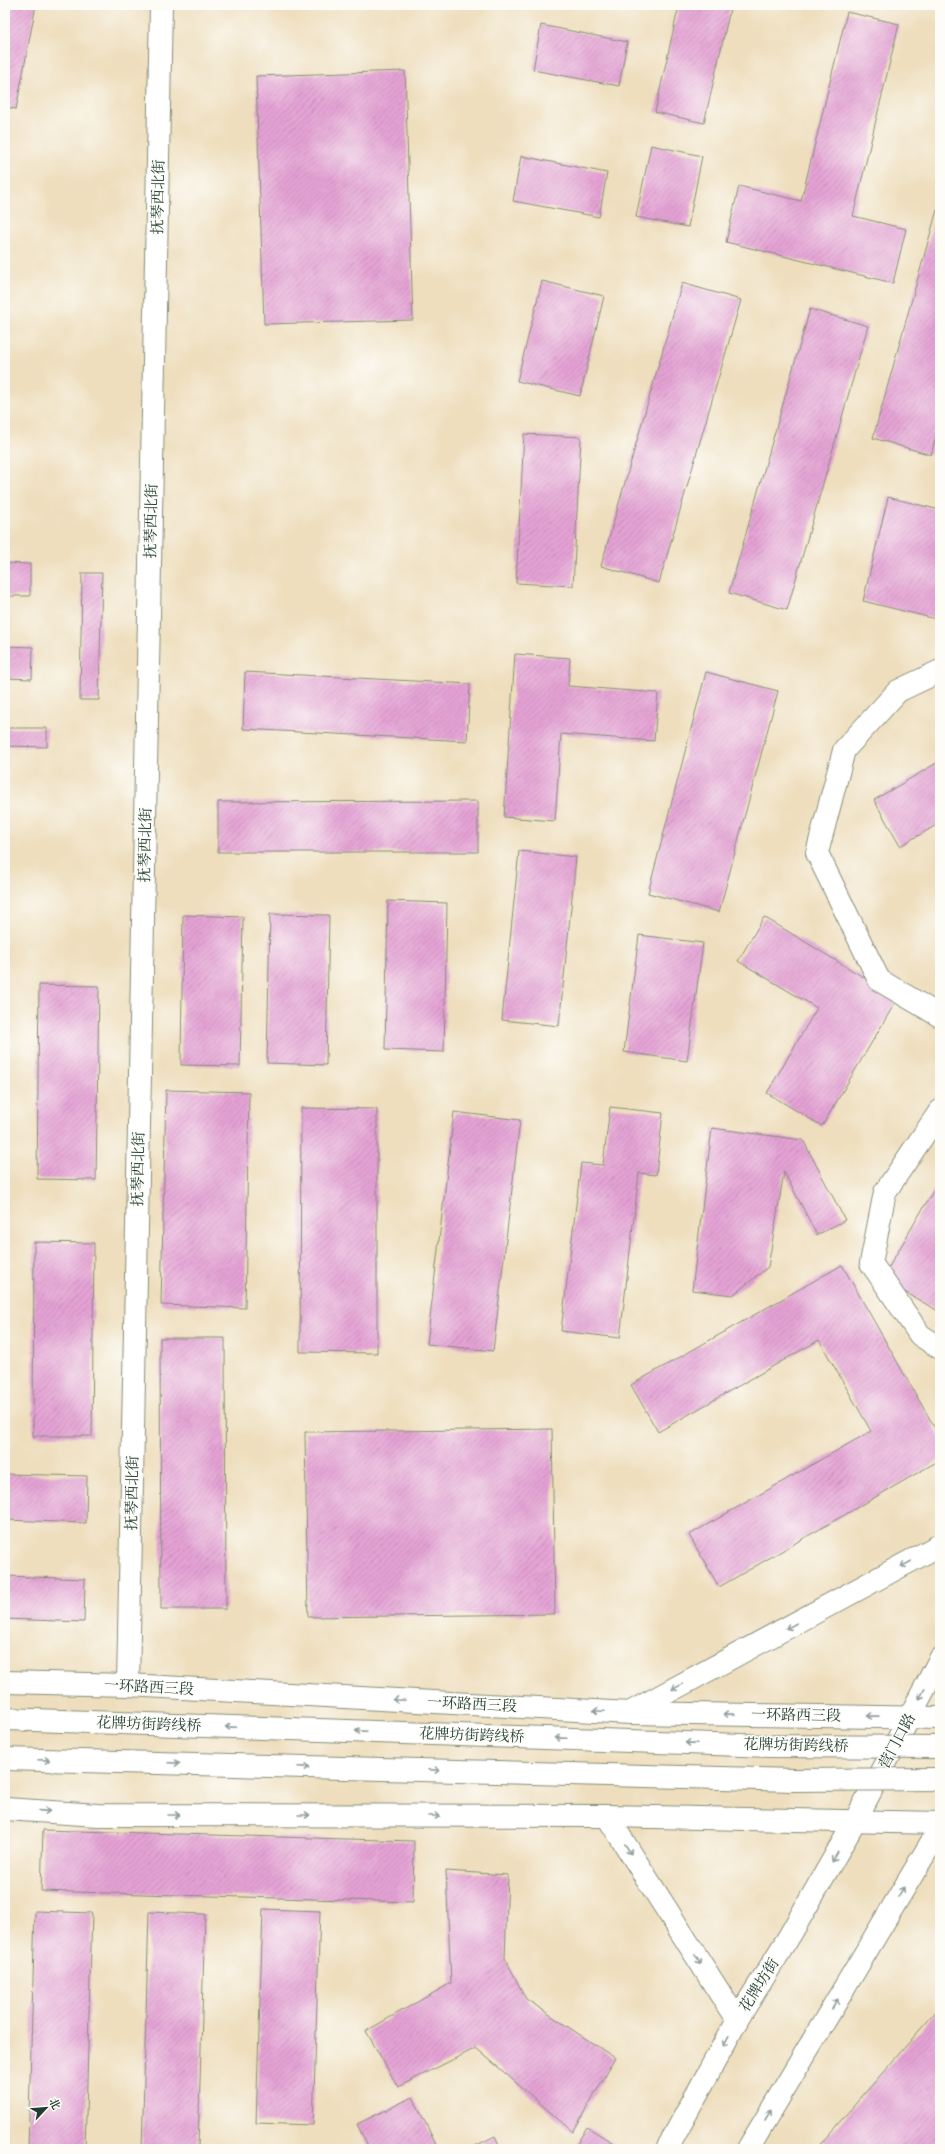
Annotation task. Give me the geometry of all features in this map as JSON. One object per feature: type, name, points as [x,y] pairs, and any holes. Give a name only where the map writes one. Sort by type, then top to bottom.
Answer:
[{"type":"main road","name":"抚琴西北街","points":[[128,1686],[161,5]]},
{"type":"main road","points":[[940,671],[898,691],[844,750],[817,853],[880,980],[940,1016]]},
{"type":"main road","points":[[940,1111],[886,1192],[871,1263],[920,1335],[940,1348]]},
{"type":"main road","points":[[630,1713],[940,1545]]},
{"type":"main road","name":"营门口路","points":[[854,1823],[940,1659]]},
{"type":"main road","name":"一环路西三段","points":[[5,1682],[128,1686],[630,1713],[940,1718]]},
{"type":"main road","name":"花牌坊街跨线桥","points":[[5,1719],[770,1746],[940,1747]]},
{"type":"main road","points":[[5,1759],[794,1780],[940,1779]]},
{"type":"main road","points":[[5,1809],[98,1815],[607,1816],[854,1823],[940,1823]]},
{"type":"main road","points":[[607,1816],[736,2020]]},
{"type":"main road","name":"花牌坊街","points":[[667,2149],[736,2020],[790,1935],[854,1823]]},
{"type":"main road","points":[[748,2149],[940,1828]]},
{"type":"building","points":[[5,5],[36,5],[16,109],[5,107]]},
{"type":"building","points":[[679,5],[731,5],[704,123],[655,112]]},
{"type":"building","points":[[847,12],[899,24],[853,216],[906,229],[893,283],[726,242],[739,186],[801,201]]},
{"type":"building","points":[[541,25],[627,42],[619,86],[533,70]]},
{"type":"building","points":[[405,71],[413,320],[264,324],[256,76]]},
{"type":"building","points":[[651,145],[702,156],[688,227],[636,217]]},
{"type":"building","points":[[521,156],[607,173],[599,217],[513,201]]},
{"type":"building","points":[[937,210],[940,210],[940,421],[931,455],[873,438]]},
{"type":"building","points":[[542,281],[604,296],[580,396],[517,381]]},
{"type":"building","points":[[682,283],[741,300],[659,583],[601,566]]},
{"type":"building","points":[[810,309],[868,326],[787,610],[729,593]]},
{"type":"building","points":[[524,434],[581,437],[573,586],[516,583]]},
{"type":"building","points":[[888,497],[940,510],[940,620],[863,601]]},
{"type":"building","points":[[5,563],[30,564],[30,596],[5,596]]},
{"type":"building","points":[[82,573],[102,573],[99,700],[80,700]]},
{"type":"building","points":[[5,646],[33,647],[32,679],[5,678]]},
{"type":"building","points":[[515,654],[570,658],[568,686],[658,693],[654,741],[561,734],[555,821],[504,817]]},
{"type":"building","points":[[245,672],[470,684],[467,741],[243,729]]},
{"type":"building","points":[[706,672],[778,691],[719,912],[648,893]]},
{"type":"building","points":[[5,728],[47,728],[47,747],[5,746]]},
{"type":"building","points":[[940,761],[940,823],[900,846],[874,800]]},
{"type":"building","points":[[478,801],[478,852],[218,852],[218,802]]},
{"type":"building","points":[[519,851],[576,857],[559,1026],[502,1020]]},
{"type":"building","points":[[388,901],[447,903],[444,1052],[385,1050]]},
{"type":"building","points":[[270,914],[329,915],[326,1065],[267,1063]]},
{"type":"building","points":[[183,915],[243,917],[240,1066],[181,1065]]},
{"type":"building","points":[[764,917],[898,998],[822,1126],[767,1093],[817,1008],[738,961]]},
{"type":"building","points":[[639,935],[703,943],[687,1061],[624,1052]]},
{"type":"building","points":[[39,985],[99,986],[96,1180],[37,1179]]},
{"type":"building","points":[[166,1090],[249,1092],[245,1308],[161,1305]]},
{"type":"building","points":[[610,1107],[663,1113],[656,1175],[639,1173],[620,1338],[561,1331],[581,1163],[603,1165]]},
{"type":"building","points":[[301,1108],[377,1109],[377,1353],[300,1352]]},
{"type":"building","points":[[454,1112],[520,1120],[493,1351],[427,1344]]},
{"type":"building","points":[[712,1128],[803,1140],[845,1220],[817,1235],[784,1172],[768,1267],[733,1295],[692,1290]]},
{"type":"building","points":[[940,1179],[940,1312],[882,1279]]},
{"type":"building","points":[[34,1242],[94,1243],[92,1436],[33,1436]]},
{"type":"building","points":[[842,1265],[940,1437],[940,1460],[719,1587],[689,1535],[871,1431],[819,1340],[658,1432],[631,1385]]},
{"type":"building","points":[[160,1338],[225,1338],[226,1609],[161,1609]]},
{"type":"building","points":[[552,1429],[555,1614],[308,1617],[305,1432]]},
{"type":"building","points":[[5,1474],[87,1476],[86,1523],[5,1520]]},
{"type":"building","points":[[5,1576],[85,1579],[84,1622],[5,1619]]},
{"type":"building","points":[[43,1830],[414,1841],[413,1902],[41,1891]]},
{"type":"building","points":[[446,1871],[508,1875],[505,1958],[526,1999],[615,2058],[573,2132],[476,2048],[398,2087],[366,2031],[451,1983]]},
{"type":"building","points":[[263,1909],[320,1911],[313,2125],[256,2123]]},
{"type":"building","points":[[35,1911],[92,1913],[85,2149],[28,2149]]},
{"type":"building","points":[[149,1912],[205,1914],[198,2149],[142,2149]]},
{"type":"building","points":[[940,2007],[940,2149],[816,2149]]},
{"type":"building","points":[[413,2097],[438,2149],[369,2149],[357,2124]]},
{"type":"building","points":[[587,2127],[618,2146],[617,2149],[574,2149]]},
{"type":"building","points":[[495,2136],[501,2149],[469,2149]]}]
